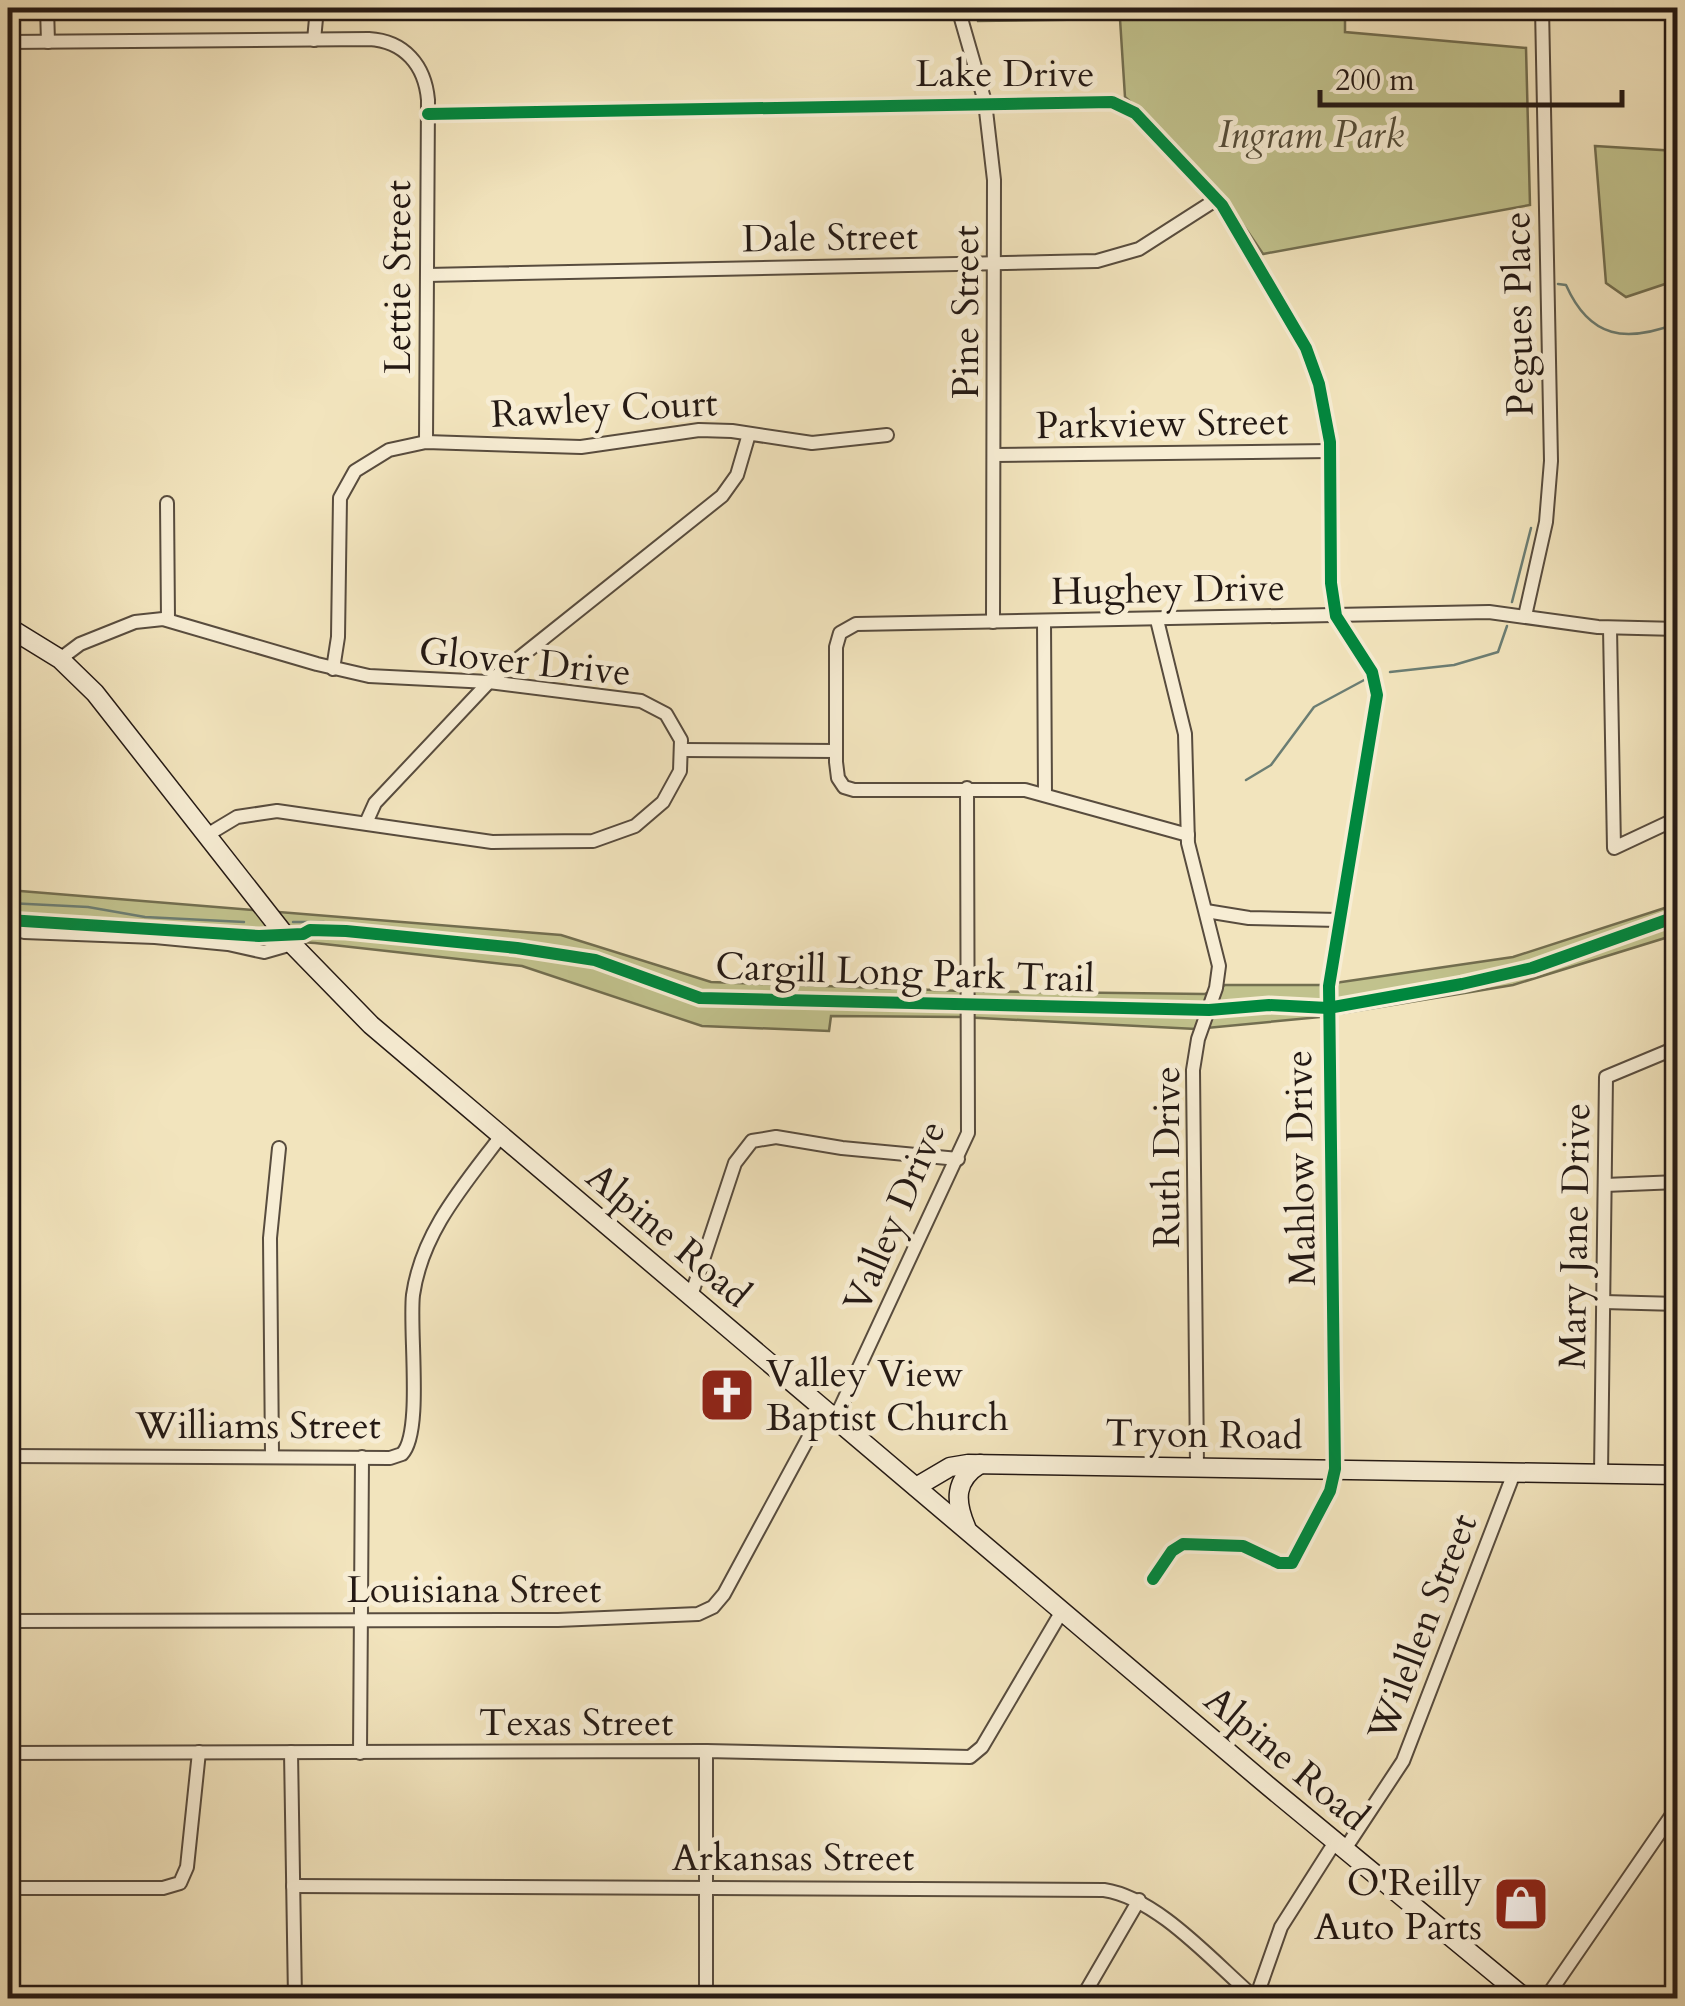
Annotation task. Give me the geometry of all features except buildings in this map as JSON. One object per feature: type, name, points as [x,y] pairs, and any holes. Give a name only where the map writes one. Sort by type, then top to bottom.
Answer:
[{"type":"main road","name":"Alpine Road","points":[[8,626],[60,659],[105,704],[292,944],[372,1025],[968,1532],[1525,1998]]},
{"type":"main road","name":"Tryon Road","points":[[916,1487],[950,1467],[980,1464],[1678,1475]]},
{"type":"main road","points":[[968,1532],[960,1512],[959,1487],[964,1477],[980,1464]]},
{"type":"street","points":[[47,8],[48,42]]},
{"type":"street","points":[[314,40],[317,8]]},
{"type":"street","name":"Pine Street","points":[[958,8],[986,102],[995,192],[992,622]]},
{"type":"street","name":"Pegues Place","points":[[1525,616],[1546,522],[1551,453],[1542,8]]},
{"type":"street","points":[[8,42],[375,39],[403,50],[423,76],[428,114]]},
{"type":"street","name":"Lake Drive","points":[[428,114],[1098,100],[1126,106],[1216,199],[1306,348],[1322,398],[1330,451],[1331,583],[1336,616]]},
{"type":"street","name":"Lettie Street","points":[[426,442],[428,114]]},
{"type":"street","name":"Dale Street","points":[[428,275],[1097,262],[1146,246],[1216,199]]},
{"type":"street","name":"Rawley Court","points":[[333,668],[338,629],[337,519],[342,492],[355,471],[389,450],[426,442],[572,448],[692,430],[812,443],[886,435]]},
{"type":"street","points":[[366,824],[375,803],[489,682],[722,496],[737,475],[749,434]]},
{"type":"street","name":"Parkview Street","points":[[994,456],[1330,451]]},
{"type":"street","points":[[168,503],[168,620]]},
{"type":"street","name":"Hughey Drive","points":[[836,751],[836,647],[842,630],[860,624],[1484,612],[1610,628],[1678,629]]},
{"type":"street","name":"Mahlow Drive","points":[[1153,1579],[1172,1551],[1189,1543],[1243,1546],[1278,1563],[1292,1563],[1330,1491],[1334,1469],[1328,999],[1377,694],[1372,672],[1336,616]]},
{"type":"street","name":"Glover Drive","points":[[60,659],[80,644],[135,622],[168,620],[333,668],[380,677],[489,682],[646,702],[672,721],[682,750]]},
{"type":"street","name":"Ruth Drive","points":[[1156,620],[1188,747],[1188,836],[1218,966],[1217,985],[1196,1048],[1193,1070],[1198,1466]]},
{"type":"street","points":[[1044,621],[1045,795]]},
{"type":"street","points":[[1610,628],[1614,848],[1678,818]]},
{"type":"street","points":[[207,835],[238,817],[271,812],[503,842],[601,840],[634,826],[658,807],[678,778],[682,750],[836,751],[838,778],[846,788],[1007,788],[1188,836]]},
{"type":"street","name":"Valley Drive","points":[[830,1414],[958,1159],[969,1121],[967,788]]},
{"type":"street","points":[[1206,911],[1249,918],[1340,920]]},
{"type":"street","points":[[24,932],[155,937],[269,952],[292,944]]},
{"type":"street","name":"Mary Jane Drive","points":[[1601,1474],[1606,1077],[1678,1046]]},
{"type":"street","name":"Williams Street","points":[[8,1456],[394,1457],[410,1444],[413,1300],[420,1264],[446,1210],[502,1136]]},
{"type":"street","points":[[691,1296],[735,1163],[752,1141],[776,1137],[842,1148],[958,1159]]},
{"type":"street","points":[[272,1455],[270,1238],[279,1148]]},
{"type":"street","points":[[1605,1185],[1678,1182]]},
{"type":"street","points":[[1604,1302],[1678,1304]]},
{"type":"street","name":"Louisiana Street","points":[[8,1621],[558,1620],[678,1617],[703,1612],[724,1594],[830,1414]]},
{"type":"street","points":[[360,1753],[362,1457]]},
{"type":"street","name":"Wilellen Street","points":[[1256,1998],[1281,1926],[1404,1760],[1514,1473]]},
{"type":"street","name":"Texas Street","points":[[8,1753],[706,1751],[973,1756],[1062,1611]]},
{"type":"street","points":[[706,1751],[706,1998]]},
{"type":"street","points":[[8,1888],[163,1888],[183,1880],[199,1752]]},
{"type":"street","points":[[291,1752],[295,1998]]},
{"type":"street","points":[[1546,1998],[1678,1806]]},
{"type":"street","name":"Arkansas Street","points":[[293,1886],[1093,1889],[1140,1900],[1256,1998]]},
{"type":"street","points":[[1082,1998],[1140,1900]]},
{"type":"green space","name":"Ingram Park","points":[[974,8],[1345,8],[1345,32],[1526,48],[1530,205],[1263,254],[1200,171],[1125,97],[1120,19],[978,21]]},
{"type":"green space","points":[[1595,146],[1677,151],[1677,280],[1626,297],[1606,283]]},
{"type":"green space","points":[[8,890],[561,935],[711,982],[962,991],[1205,994],[1225,985],[1321,985],[1513,957],[1677,904],[1678,934],[1513,985],[1320,1017],[1196,1029],[960,1017],[831,1016],[829,1031],[702,1026],[522,966],[315,943],[8,926]]},
{"type":"waterway","points":[[1558,284],[1566,285],[1586,317],[1612,332],[1642,333],[1678,323]]},
{"type":"waterway","points":[[1512,602],[1531,528]]},
{"type":"waterway","points":[[1390,672],[1454,665],[1498,652],[1507,626]]},
{"type":"waterway","points":[[1246,780],[1271,765],[1314,707],[1366,679]]},
{"type":"waterway","points":[[8,903],[244,922]]},
{"type":"waterway","points":[[293,922],[324,922]]},
{"type":"cycle path","points":[[428,114],[1112,102],[1135,113],[1222,205],[1306,348],[1319,384],[1330,442],[1331,583],[1336,616],[1372,672],[1377,695],[1329,986],[1335,1469],[1330,1491],[1292,1563],[1279,1563],[1243,1546],[1183,1544],[1172,1551],[1153,1579]]},
{"type":"cycle path","name":"Cargill Long Park Trail","points":[[8,920],[259,936],[303,934],[310,930],[346,931],[517,948],[595,960],[700,998],[1209,1010],[1269,1005],[1328,1008],[1462,984],[1532,968],[1678,916]]},
{"type":"place","name":"Valley View Baptist Church","points":[[727,1395]]},
{"type":"place","name":"O'Reilly Auto Parts","points":[[1521,1904]]}]
